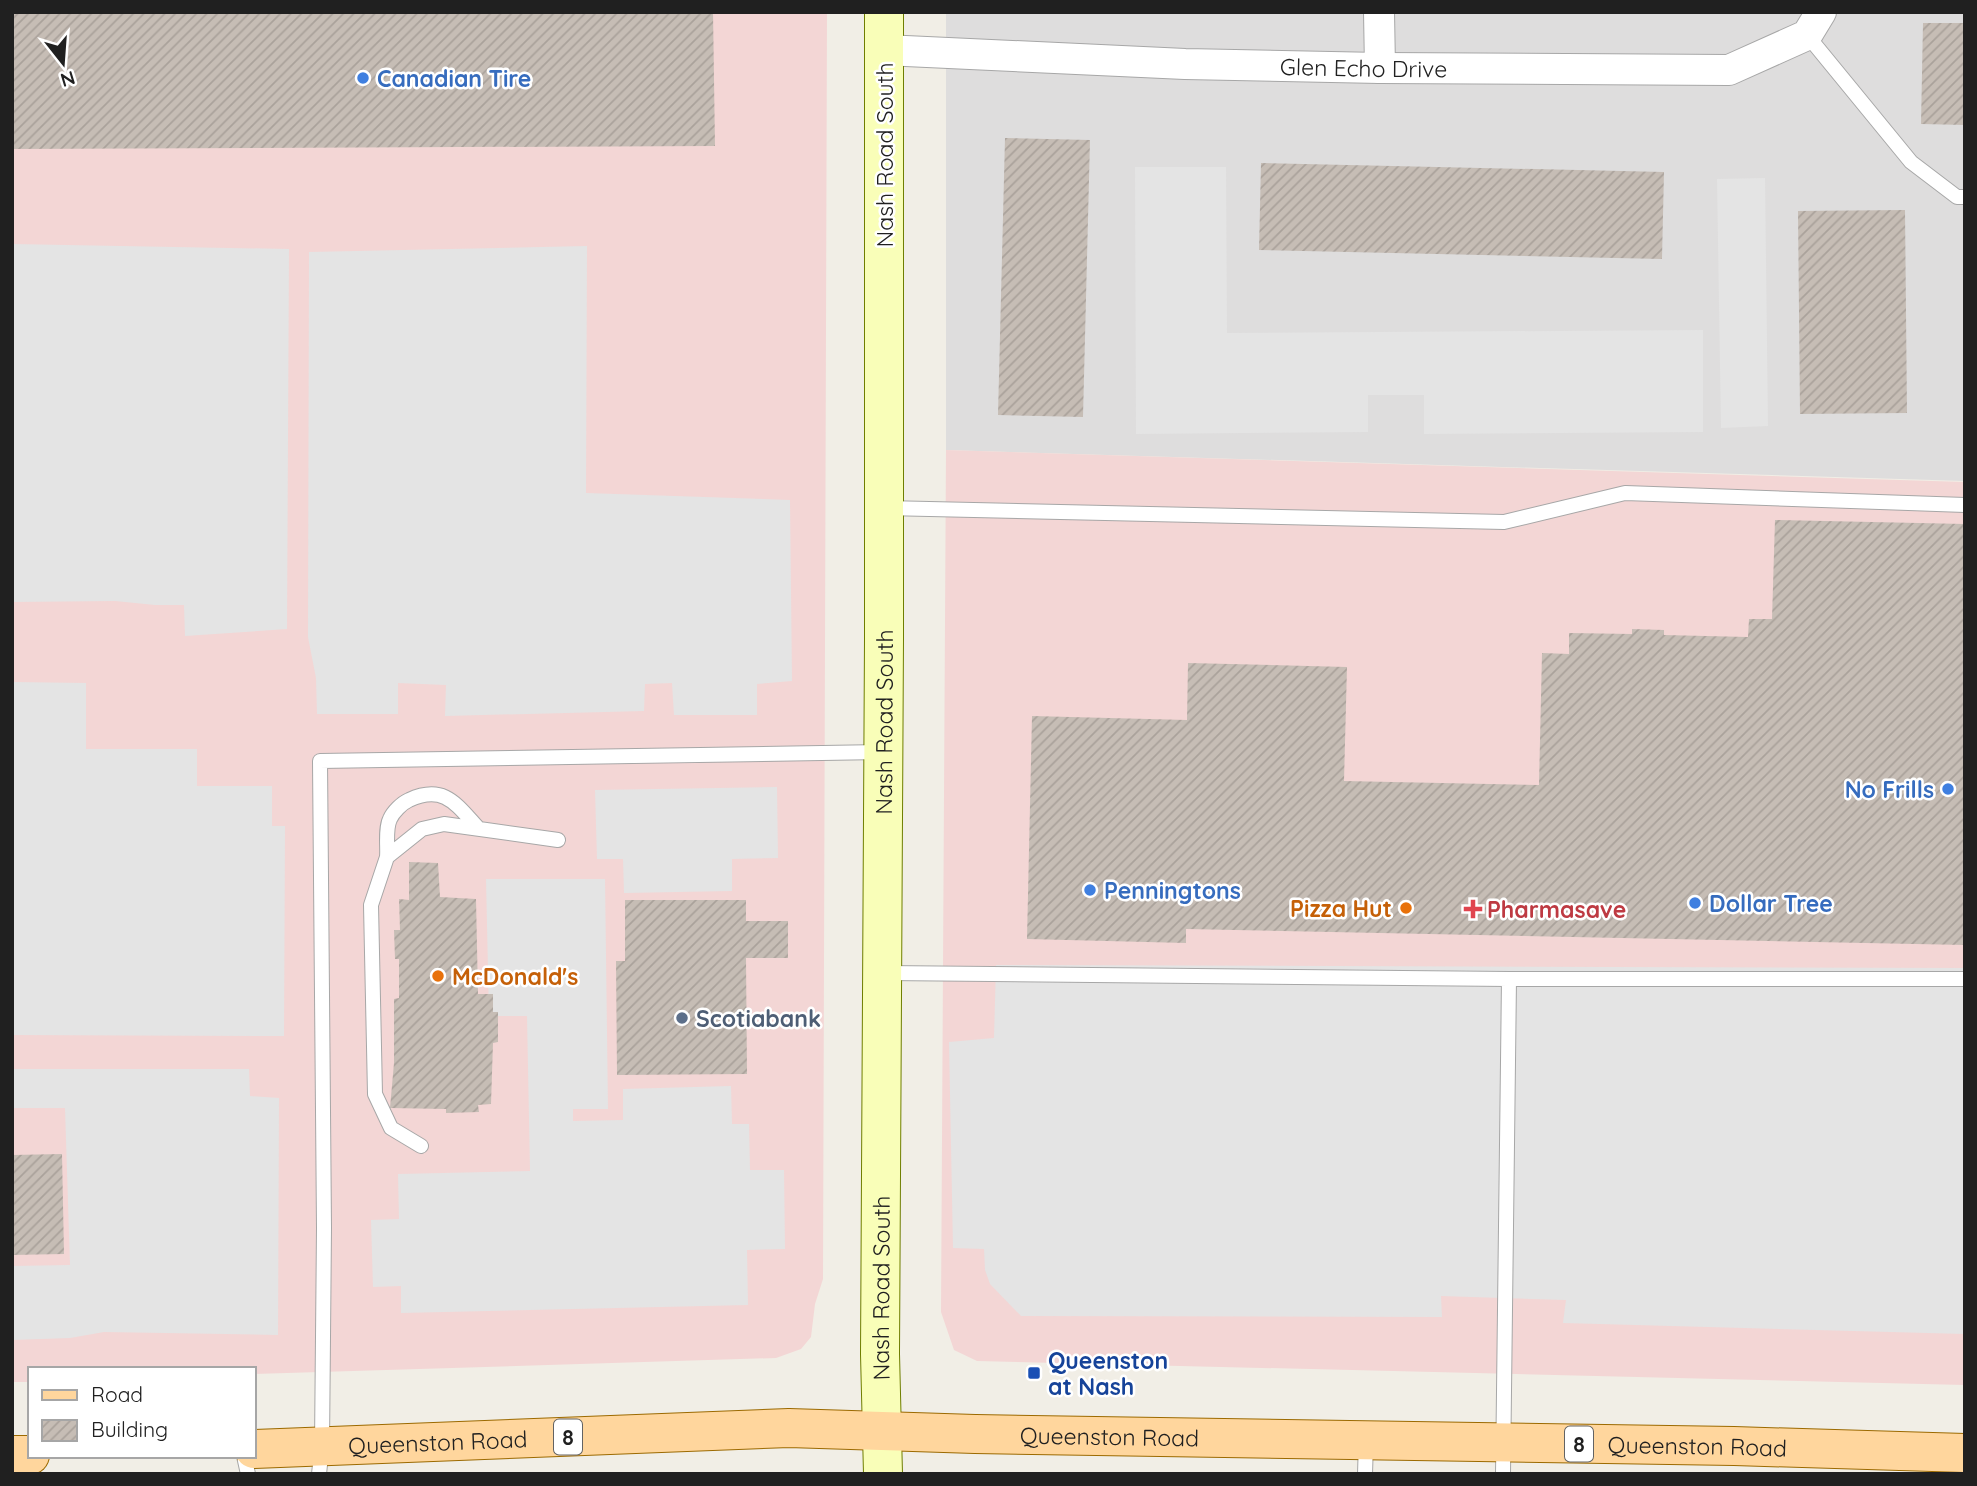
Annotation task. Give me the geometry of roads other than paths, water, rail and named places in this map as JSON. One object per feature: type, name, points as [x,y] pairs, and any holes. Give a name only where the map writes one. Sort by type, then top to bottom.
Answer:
[{"type":"main road","name":"Queenston Road","points":[[256,1449],[320,1460],[789,1428],[1366,1457],[1503,1459],[1734,1446],[1959,1456]]},
{"type":"street","name":"Nash Road South","points":[[883,1474],[880,1354],[884,12]]},
{"type":"street","points":[[1379,12],[1380,68]]},
{"type":"street","name":"Glen Echo Drive","points":[[884,50],[1185,64],[1729,70],[1814,24]]},
{"type":"lane","points":[[1814,24],[1911,162],[1957,197],[1965,197]]},
{"type":"lane","points":[[884,508],[1504,522],[1626,494],[1965,505]]},
{"type":"lane","points":[[320,1460],[324,1228],[320,761],[883,752]]},
{"type":"lane","points":[[421,1146],[391,1128],[375,1094],[371,905],[387,858],[389,819],[403,803],[436,793],[455,803],[478,828]]},
{"type":"lane","points":[[387,858],[422,829],[444,824],[558,840]]},
{"type":"lane","points":[[882,973],[1508,979],[1965,979]]},
{"type":"lane","points":[[1503,1459],[1508,979]]},
{"type":"place","name":"Canadian Tire","points":[[363,78]]},
{"type":"place","name":"No Frills","points":[[1948,789]]},
{"type":"place","name":"Penningtons","points":[[1090,890]]},
{"type":"place","name":"Dollar Tree","points":[[1695,903]]},
{"type":"place","name":"Pizza Hut","points":[[1406,908]]},
{"type":"place","name":"Pharmasave","points":[[1473,909]]},
{"type":"place","name":"McDonald's","points":[[438,976]]},
{"type":"place","name":"Scotiabank","points":[[682,1018]]},
{"type":"place","name":"Queenston at Nash","points":[[1034,1373]]}]
